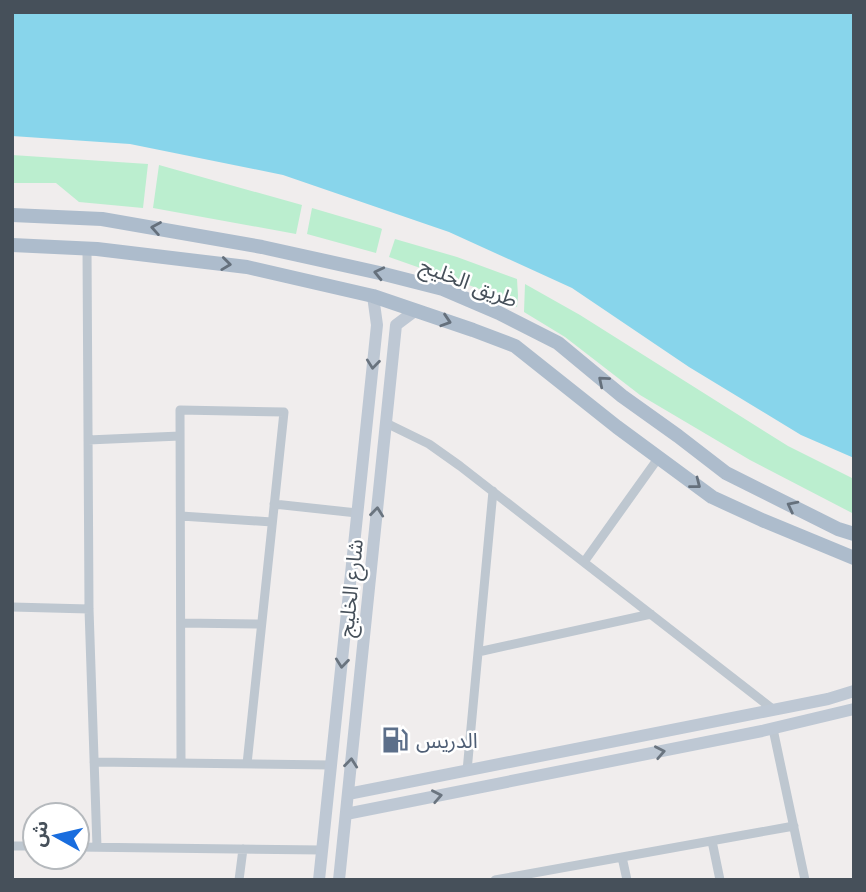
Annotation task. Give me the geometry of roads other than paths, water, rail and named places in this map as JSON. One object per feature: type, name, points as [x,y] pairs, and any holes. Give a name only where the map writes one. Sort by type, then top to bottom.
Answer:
[{"type":"main road","name":"طريق الخليج","points":[[12,215],[103,219],[262,247],[443,289],[558,343],[622,396],[726,473],[838,529],[854,534]]},
{"type":"main road","name":"طريق الخليج","points":[[12,245],[87,248],[247,267],[373,296],[515,346],[617,427],[712,496],[854,558]]},
{"type":"street","points":[[87,248],[89,609],[97,847]]},
{"type":"street","points":[[319,880],[377,325],[373,296]]},
{"type":"street","name":"شارع الخليج","points":[[339,880],[396,325],[416,310]]},
{"type":"street","points":[[181,763],[180,410],[284,412],[247,764]]},
{"type":"street","points":[[386,423],[429,444],[493,491],[774,710]]},
{"type":"street","points":[[88,440],[180,436]]},
{"type":"street","points":[[584,562],[659,457]]},
{"type":"street","points":[[467,771],[493,491]]},
{"type":"street","points":[[274,504],[357,513]]},
{"type":"street","points":[[180,516],[272,522]]},
{"type":"street","points":[[12,607],[89,609]]},
{"type":"street","points":[[478,652],[651,614]]},
{"type":"street","points":[[181,623],[261,624]]},
{"type":"street","points":[[348,794],[774,710],[854,691]]},
{"type":"street","points":[[346,814],[773,729],[854,709]]},
{"type":"street","points":[[773,729],[805,880]]},
{"type":"street","points":[[94,762],[331,765]]},
{"type":"street","points":[[495,880],[794,826]]},
{"type":"street","points":[[712,841],[720,880]]},
{"type":"street","points":[[91,847],[322,850]]},
{"type":"street","points":[[239,880],[243,849]]},
{"type":"street","points":[[622,857],[627,880]]},
{"type":"water","points":[[12,12],[854,12],[854,458],[801,435],[689,367],[572,288],[449,232],[283,175],[130,144],[12,136]]},
{"type":"place","name":"الدريس","points":[[395,740]]}]
